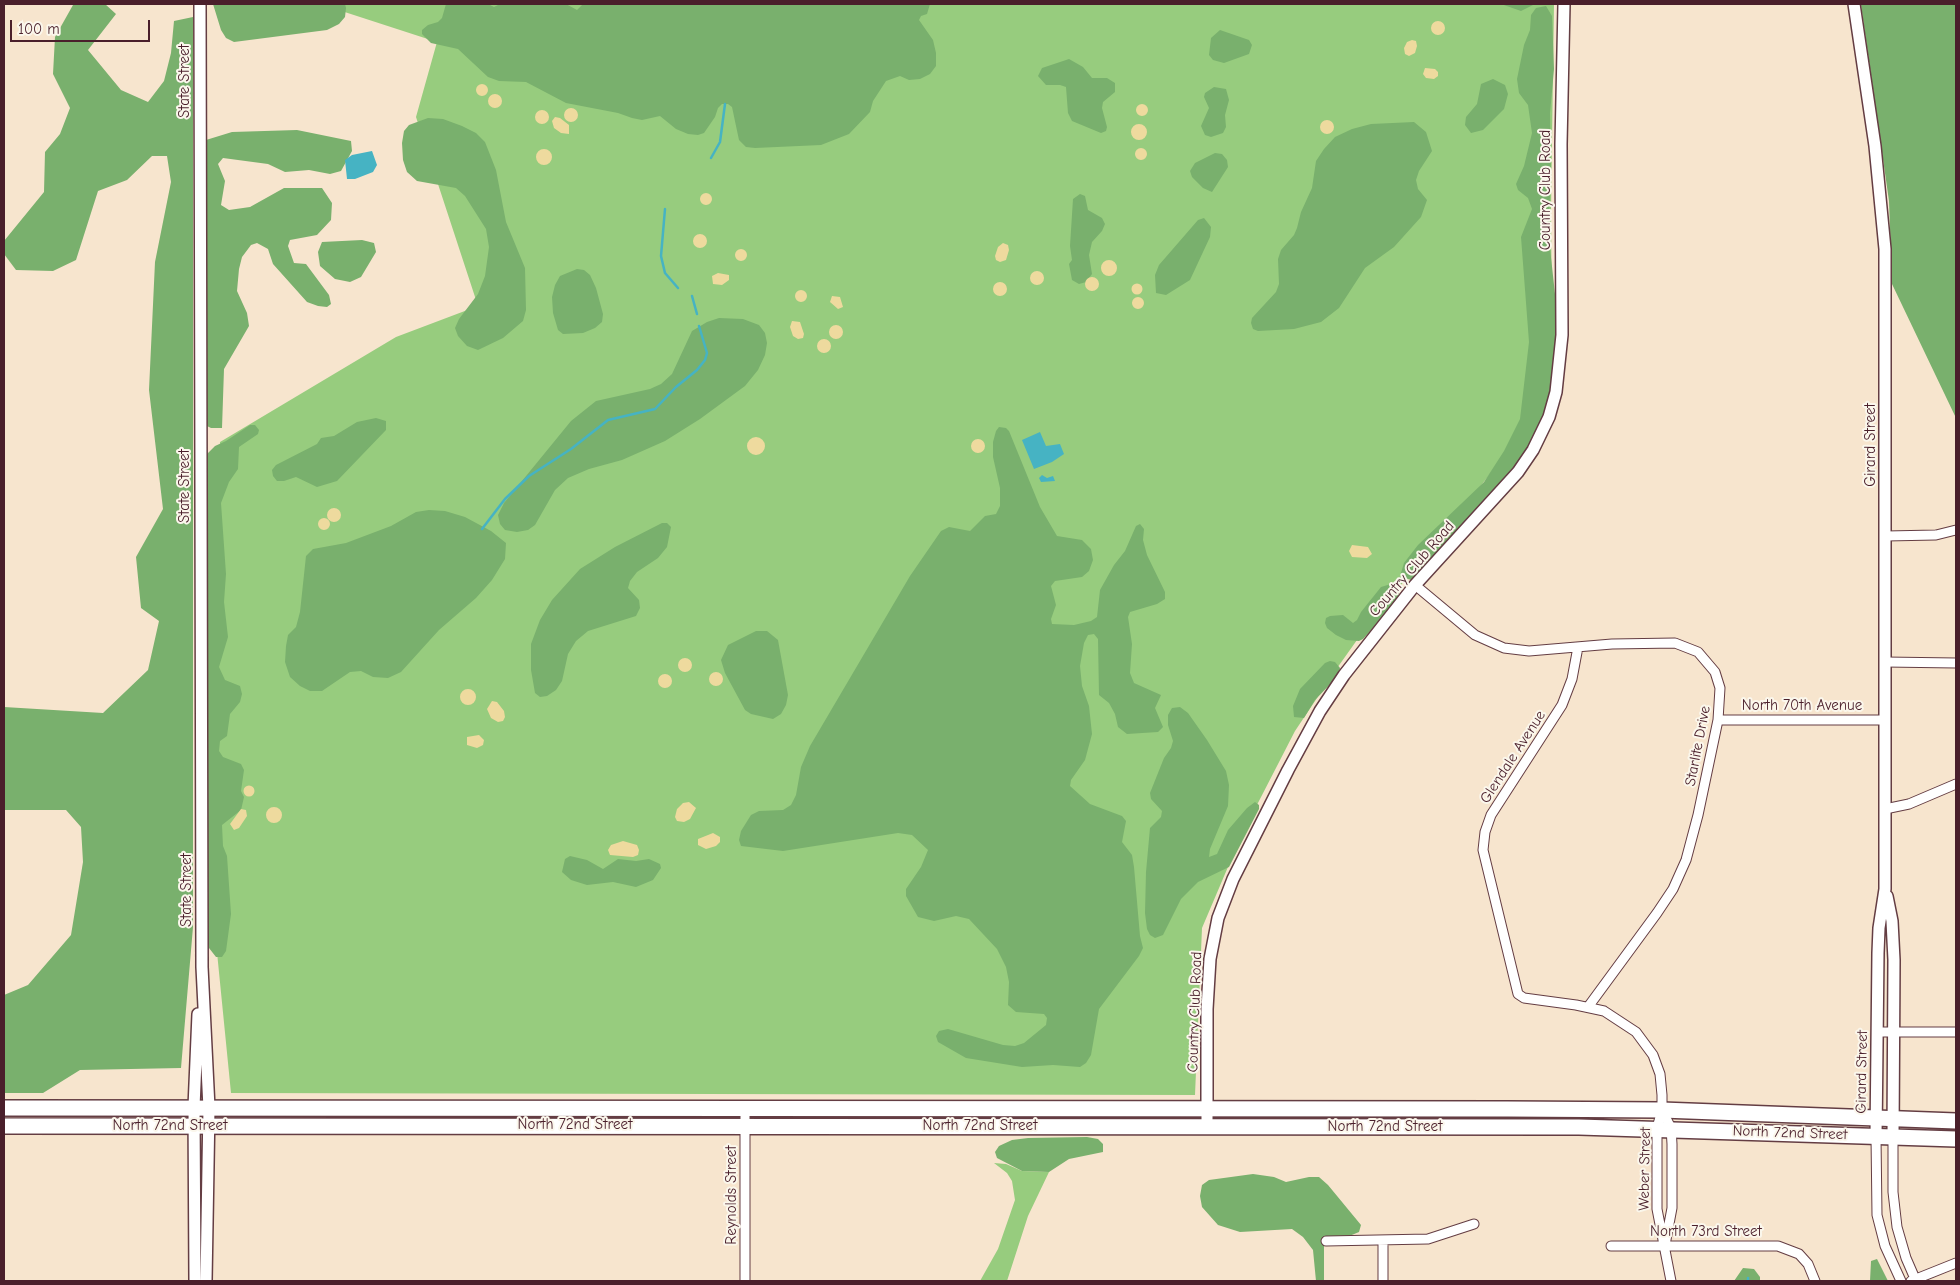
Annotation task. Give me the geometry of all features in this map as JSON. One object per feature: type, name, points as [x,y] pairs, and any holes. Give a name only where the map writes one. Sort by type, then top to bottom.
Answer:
[{"type":"main road","name":"North 72nd Street","points":[[4,1108],[1662,1110],[1956,1121]]},
{"type":"main road","name":"North 72nd Street","points":[[4,1126],[745,1126],[1207,1132],[1664,1128],[1956,1139]]},
{"type":"street","name":"State Street","points":[[200,4],[201,1126],[206,1281]]},
{"type":"street","name":"Country Club Road","points":[[1207,1132],[1210,966],[1213,939],[1224,900],[1268,807],[1320,712],[1355,659],[1415,585],[1501,493],[1523,466],[1542,434],[1556,392],[1562,335],[1561,144],[1564,4]]},
{"type":"street","name":"Girard Street","points":[[1854,4],[1884,216],[1886,536],[1885,889],[1879,928],[1876,1137],[1877,1215],[1885,1246],[1901,1281]]},
{"type":"street","points":[[1886,536],[1936,535],[1956,530]]},
{"type":"street","name":"Starlite Drive","points":[[1415,585],[1475,635],[1494,645],[1529,651],[1664,642],[1692,649],[1704,658],[1715,672],[1720,688],[1718,720],[1698,815],[1680,875],[1657,913],[1588,1007]]},
{"type":"street","name":"Glendale Avenue","points":[[1578,647],[1572,680],[1562,705],[1497,805],[1488,822],[1484,838],[1486,865],[1503,926],[1516,992],[1524,998],[1588,1007]]},
{"type":"street","points":[[1886,662],[1952,663]]},
{"type":"street","name":"North 70th Avenue","points":[[1718,720],[1885,720]]},
{"type":"street","points":[[1885,809],[1909,804],[1956,784]]},
{"type":"street","name":"Girard Street","points":[[1885,889],[1892,928],[1894,1032],[1893,1192],[1897,1227],[1914,1281]]},
{"type":"street","points":[[1588,1007],[1604,1011],[1625,1024],[1646,1043],[1660,1074],[1662,1110]]},
{"type":"street","points":[[1878,1032],[1956,1032]]},
{"type":"street","name":"Reynolds Street","points":[[745,1108],[745,1281]]},
{"type":"street","name":"Weber Street","points":[[1662,1110],[1672,1208],[1665,1247]]},
{"type":"street","name":"Weber Street","points":[[1662,1110],[1664,1128],[1657,1209],[1658,1224],[1665,1247],[1671,1281]]},
{"type":"street","name":"State Street","points":[[195,1281],[201,1126]]},
{"type":"street","points":[[1326,1241],[1383,1241],[1436,1238],[1474,1224]]},
{"type":"street","points":[[1383,1241],[1383,1281]]},
{"type":"street","name":"North 73rd Street","points":[[1611,1246],[1778,1246],[1799,1254],[1808,1264],[1816,1281]]},
{"type":"street","points":[[1914,1281],[1956,1263]]},
{"type":"green space","points":[[105,4],[116,14],[88,50],[121,90],[148,102],[164,81],[171,53],[174,21],[193,17],[193,927],[181,1068],[80,1070],[43,1093],[4,1093],[4,995],[28,985],[71,935],[83,862],[81,827],[66,810],[4,810],[4,707],[103,713],[148,670],[159,621],[141,608],[136,557],[163,509],[149,390],[155,262],[171,182],[167,156],[152,156],[127,180],[98,191],[76,260],[53,271],[16,270],[4,254],[4,241],[44,192],[45,152],[60,134],[70,108],[53,74],[55,37],[73,5]]},
{"type":"green space","points":[[213,4],[345,4],[346,8],[345,17],[339,24],[327,30],[234,42],[226,38],[221,30]]},
{"type":"green space","points":[[320,4],[1554,4],[1551,212],[1552,335],[1539,413],[1357,640],[1335,671],[1295,731],[1242,834],[1202,928],[1195,1095],[231,1093],[212,902],[220,442],[396,337],[478,306],[416,117],[437,42]]},
{"type":"green space","points":[[446,4],[488,4],[494,7],[500,4],[566,4],[577,10],[583,4],[930,4],[927,14],[921,16],[919,20],[933,40],[936,66],[930,74],[920,79],[909,80],[900,76],[886,81],[873,101],[870,112],[849,134],[821,145],[746,147],[739,140],[732,107],[728,104],[722,104],[718,108],[715,117],[704,133],[698,135],[688,134],[676,129],[660,116],[642,120],[632,118],[618,113],[566,103],[526,82],[499,81],[488,77],[458,49],[431,43],[422,34],[422,30],[428,25],[438,22],[442,18]]},
{"type":"green space","points":[[1501,4],[1535,4],[1521,11]]},
{"type":"green space","points":[[1956,4],[1956,418],[1892,284],[1889,201],[1861,5]]},
{"type":"green space","points":[[1546,6],[1552,16],[1554,69],[1550,113],[1551,180],[1548,230],[1555,294],[1556,373],[1543,421],[1516,470],[1414,580],[1411,580],[1402,577],[1401,573],[1404,563],[1418,545],[1484,482],[1504,451],[1520,419],[1529,342],[1521,237],[1532,209],[1528,198],[1518,190],[1516,184],[1524,166],[1532,133],[1528,105],[1519,93],[1517,79],[1524,45],[1530,30],[1531,15],[1536,8]]},
{"type":"green space","points":[[1220,30],[1249,40],[1252,45],[1249,54],[1224,63],[1213,60],[1209,55],[1211,38]]},
{"type":"green space","points":[[1069,59],[1083,67],[1092,78],[1107,78],[1115,83],[1115,92],[1103,102],[1102,108],[1107,127],[1106,131],[1101,133],[1072,121],[1068,113],[1066,87],[1046,85],[1038,76],[1042,68]]},
{"type":"green space","points":[[1493,79],[1505,85],[1508,94],[1504,109],[1483,130],[1471,133],[1465,125],[1466,117],[1477,104],[1481,84]]},
{"type":"green space","points":[[1214,87],[1226,89],[1229,100],[1225,115],[1226,127],[1223,133],[1211,137],[1205,135],[1201,126],[1209,108],[1204,97],[1205,93]]},
{"type":"green space","points":[[428,118],[443,119],[462,126],[476,133],[485,142],[496,170],[506,222],[525,268],[526,310],[523,321],[503,338],[478,350],[467,346],[458,336],[455,328],[459,319],[478,294],[485,276],[489,247],[486,229],[465,196],[456,188],[417,181],[407,172],[403,160],[402,143],[404,131],[409,125]]},
{"type":"green space","points":[[1414,122],[1426,132],[1432,151],[1419,171],[1416,180],[1418,189],[1427,200],[1421,217],[1394,247],[1365,268],[1339,308],[1321,322],[1294,329],[1258,331],[1253,329],[1252,318],[1276,292],[1279,284],[1278,259],[1281,250],[1294,235],[1297,228],[1301,212],[1312,188],[1316,161],[1324,149],[1335,137],[1352,129],[1371,124]]},
{"type":"green space","points":[[297,130],[351,141],[352,151],[341,171],[330,174],[309,170],[285,172],[268,164],[223,158],[218,164],[225,181],[221,205],[229,210],[250,207],[284,188],[322,188],[332,203],[331,220],[317,235],[290,240],[288,246],[294,263],[306,264],[329,295],[331,304],[327,307],[307,302],[273,264],[268,249],[257,243],[251,245],[242,257],[237,291],[247,313],[249,326],[224,369],[222,428],[211,428],[205,425],[206,140],[232,132]]},
{"type":"green space","points":[[1215,153],[1222,154],[1227,160],[1228,167],[1212,192],[1203,188],[1192,177],[1190,171],[1195,163]]},
{"type":"green space","points":[[1080,194],[1085,196],[1088,210],[1102,218],[1105,224],[1102,231],[1092,242],[1089,255],[1092,274],[1086,282],[1079,284],[1072,280],[1069,264],[1072,260],[1070,246],[1073,199]]},
{"type":"green space","points":[[1204,218],[1211,227],[1210,237],[1190,280],[1166,295],[1156,293],[1155,275],[1159,265],[1198,220]]},
{"type":"green space","points":[[362,240],[374,243],[376,252],[361,277],[350,282],[335,279],[320,266],[318,252],[322,242]]},
{"type":"green space","points":[[577,269],[584,270],[590,275],[596,288],[603,314],[602,322],[595,328],[583,333],[563,334],[558,330],[553,313],[552,297],[560,276]]},
{"type":"green space","points":[[719,318],[743,319],[759,325],[765,333],[767,343],[765,355],[758,370],[745,386],[700,419],[665,441],[622,460],[589,469],[568,478],[555,490],[535,525],[528,530],[517,532],[505,530],[500,524],[498,515],[504,503],[571,421],[596,401],[650,389],[661,384],[672,374],[692,331],[707,322]]},
{"type":"green space","points":[[376,418],[386,421],[386,430],[337,481],[317,487],[296,477],[277,481],[273,476],[272,470],[276,465],[317,444],[321,438],[334,436],[357,422]]},
{"type":"green space","points":[[250,425],[255,425],[259,430],[258,434],[239,447],[238,469],[229,482],[221,503],[226,574],[224,602],[228,637],[219,667],[225,680],[240,686],[242,694],[240,702],[230,714],[227,736],[220,741],[219,751],[223,757],[241,764],[244,770],[241,791],[244,797],[241,810],[222,825],[223,846],[227,856],[231,914],[226,951],[222,957],[216,957],[209,948],[206,933],[205,456],[215,446]]},
{"type":"green space","points":[[999,427],[1006,428],[1009,431],[1040,507],[1057,536],[1082,540],[1091,549],[1093,560],[1089,571],[1082,577],[1055,581],[1051,586],[1056,605],[1051,619],[1052,624],[1074,625],[1091,621],[1097,617],[1100,590],[1114,565],[1125,551],[1136,526],[1140,524],[1144,529],[1143,540],[1147,555],[1165,592],[1165,599],[1157,604],[1130,612],[1128,617],[1132,644],[1130,673],[1134,683],[1161,695],[1155,708],[1163,727],[1158,732],[1127,734],[1118,727],[1115,714],[1109,703],[1099,695],[1098,639],[1094,634],[1088,635],[1084,643],[1080,666],[1082,686],[1089,706],[1092,734],[1085,760],[1071,780],[1070,786],[1090,804],[1122,816],[1126,821],[1122,842],[1132,855],[1140,936],[1143,948],[1099,1009],[1091,1055],[1086,1063],[1080,1067],[1053,1065],[1022,1067],[966,1058],[938,1042],[936,1036],[939,1031],[948,1029],[1003,1045],[1015,1046],[1024,1043],[1046,1025],[1047,1018],[1044,1014],[1016,1012],[1008,1005],[1009,982],[1006,967],[997,949],[969,919],[956,916],[934,921],[918,917],[906,896],[906,889],[921,867],[928,850],[912,835],[898,833],[783,851],[741,846],[739,840],[741,831],[751,815],[759,811],[783,810],[791,805],[796,795],[801,767],[810,746],[910,576],[941,531],[949,527],[970,531],[985,516],[996,514],[1000,506],[1000,488],[993,457],[993,442]]},
{"type":"green space","points":[[429,510],[445,511],[465,517],[491,531],[506,543],[505,559],[492,580],[476,598],[439,630],[401,672],[388,678],[373,677],[361,671],[350,672],[322,691],[310,691],[300,686],[290,677],[285,662],[288,635],[296,627],[300,612],[306,556],[313,549],[346,543],[391,526],[416,512]]},
{"type":"green space","points":[[662,523],[667,523],[671,527],[667,547],[658,558],[637,572],[630,581],[628,588],[639,600],[640,608],[636,616],[588,631],[576,641],[568,654],[562,681],[556,690],[547,696],[540,697],[535,693],[531,670],[531,644],[540,620],[552,600],[580,569],[615,547]]},
{"type":"green space","points":[[1391,584],[1397,587],[1399,592],[1397,602],[1363,639],[1359,641],[1346,640],[1327,628],[1326,618],[1330,616],[1343,615],[1353,623],[1381,587]]},
{"type":"green space","points":[[756,631],[767,631],[778,640],[788,695],[786,705],[781,714],[773,719],[751,714],[745,710],[725,673],[721,660],[728,645]]},
{"type":"green space","points":[[1335,662],[1340,668],[1339,675],[1315,700],[1304,718],[1294,717],[1293,706],[1300,689],[1325,663]]},
{"type":"green space","points":[[1180,707],[1188,713],[1207,740],[1226,771],[1229,785],[1228,806],[1210,849],[1209,857],[1217,854],[1228,830],[1247,808],[1255,802],[1259,805],[1259,809],[1229,867],[1198,882],[1181,899],[1163,935],[1155,938],[1150,935],[1147,929],[1145,913],[1146,872],[1150,828],[1161,817],[1162,811],[1151,799],[1150,793],[1173,741],[1168,725],[1168,715],[1172,708]]},
{"type":"green space","points":[[570,856],[587,860],[603,869],[618,859],[636,861],[649,859],[660,864],[661,868],[653,880],[636,887],[613,882],[587,885],[571,880],[562,872],[565,859]]},
{"type":"green space","points":[[1087,1137],[1098,1139],[1103,1144],[1103,1152],[1069,1159],[1049,1172],[1022,1171],[997,1158],[995,1152],[999,1146],[1012,1140]]},
{"type":"green space","points":[[994,1163],[1006,1164],[1022,1171],[1049,1172],[1028,1216],[1007,1281],[980,1281],[998,1249],[1015,1200],[1012,1181],[1007,1173]]},
{"type":"green space","points":[[1253,1174],[1274,1177],[1286,1182],[1319,1177],[1328,1185],[1361,1225],[1359,1232],[1347,1237],[1324,1237],[1324,1281],[1316,1281],[1313,1250],[1303,1237],[1292,1229],[1240,1232],[1218,1225],[1202,1207],[1200,1196],[1202,1185],[1209,1180]]},
{"type":"green space","points":[[1877,1259],[1888,1281],[1870,1281],[1871,1261]]},
{"type":"green space","points":[[1743,1268],[1754,1269],[1760,1277],[1760,1281],[1734,1281]]},
{"type":"sand","points":[[1435,21],[1441,21],[1445,28],[1441,35],[1435,35],[1431,31],[1431,25]]},
{"type":"sand","points":[[1416,41],[1417,46],[1415,53],[1409,56],[1405,54],[1404,48],[1407,42]]},
{"type":"sand","points":[[1425,68],[1435,69],[1438,72],[1438,76],[1434,79],[1426,78],[1423,74]]},
{"type":"sand","points":[[480,84],[484,84],[488,90],[484,96],[480,96],[476,92],[476,88]]},
{"type":"sand","points":[[492,94],[498,94],[502,101],[498,108],[492,108],[488,104],[488,98]]},
{"type":"sand","points":[[1144,104],[1147,105],[1147,115],[1140,116],[1137,115],[1136,108],[1137,105]]},
{"type":"sand","points":[[571,108],[576,110],[578,115],[576,120],[571,122],[566,120],[564,115],[566,110]]},
{"type":"sand","points":[[542,110],[547,112],[549,117],[547,122],[542,124],[537,122],[535,117],[537,112]]},
{"type":"sand","points":[[555,117],[560,118],[569,125],[569,134],[561,133],[554,128],[552,121]]},
{"type":"sand","points":[[1327,120],[1332,122],[1334,127],[1332,132],[1327,134],[1322,132],[1320,127],[1322,122]]},
{"type":"sand","points":[[1139,124],[1145,126],[1147,132],[1145,138],[1139,140],[1133,138],[1131,132],[1133,126]]},
{"type":"sand","points":[[1139,148],[1143,148],[1147,154],[1143,160],[1139,160],[1135,156],[1135,152]]},
{"type":"sand","points":[[544,149],[550,151],[552,157],[550,163],[544,165],[538,163],[536,157],[538,151]]},
{"type":"sand","points":[[704,193],[708,193],[712,199],[708,205],[704,205],[700,201],[700,197]]},
{"type":"sand","points":[[700,234],[705,236],[707,241],[705,246],[700,248],[695,246],[693,241],[695,236]]},
{"type":"sand","points":[[1003,243],[1008,245],[1009,250],[1006,260],[1000,262],[996,260],[995,256],[998,247]]},
{"type":"sand","points":[[743,249],[746,250],[746,260],[739,261],[736,260],[735,253],[736,250]]},
{"type":"sand","points":[[1109,260],[1117,268],[1109,276],[1101,268]]},
{"type":"sand","points":[[1034,271],[1040,271],[1044,278],[1040,285],[1034,285],[1030,281],[1030,275]]},
{"type":"sand","points":[[718,273],[729,275],[729,280],[722,285],[713,284],[712,276]]},
{"type":"sand","points":[[1089,277],[1095,277],[1099,284],[1095,291],[1089,291],[1085,287],[1085,281]]},
{"type":"sand","points":[[997,282],[1003,282],[1007,289],[1003,296],[997,296],[993,292],[993,286]]},
{"type":"sand","points":[[1137,283],[1143,289],[1137,295],[1131,289]]},
{"type":"sand","points":[[803,290],[806,291],[806,301],[799,302],[796,301],[795,294],[796,291]]},
{"type":"sand","points":[[832,296],[840,297],[843,307],[838,309],[830,302]]},
{"type":"sand","points":[[1136,297],[1140,297],[1144,303],[1140,309],[1136,309],[1132,305],[1132,301]]},
{"type":"sand","points":[[792,321],[800,322],[804,334],[803,338],[798,339],[793,336],[790,327]]},
{"type":"sand","points":[[833,325],[839,325],[843,332],[839,339],[833,339],[829,335],[829,329]]},
{"type":"sand","points":[[821,339],[827,339],[831,346],[827,353],[821,353],[817,349],[817,343]]},
{"type":"sand","points":[[756,437],[762,440],[765,446],[762,452],[756,455],[750,452],[747,446],[750,440]]},
{"type":"sand","points":[[978,439],[983,441],[985,446],[983,451],[978,453],[973,451],[971,446],[973,441]]},
{"type":"sand","points":[[334,508],[339,510],[341,515],[339,520],[334,522],[329,520],[327,515],[329,510]]},
{"type":"sand","points":[[322,518],[326,518],[330,524],[326,530],[322,530],[318,526],[318,522]]},
{"type":"sand","points":[[1352,545],[1368,547],[1372,554],[1367,558],[1352,557],[1349,551]]},
{"type":"sand","points":[[682,658],[688,658],[692,665],[688,672],[682,672],[678,668],[678,662]]},
{"type":"sand","points":[[713,672],[719,672],[723,679],[719,686],[713,686],[709,682],[709,676]]},
{"type":"sand","points":[[662,674],[668,674],[672,681],[668,688],[662,688],[658,684],[658,678]]},
{"type":"sand","points":[[468,689],[474,691],[476,697],[474,703],[468,705],[462,703],[460,697],[462,691]]},
{"type":"sand","points":[[492,701],[497,702],[504,711],[505,717],[503,721],[498,722],[491,718],[487,709]]},
{"type":"sand","points":[[479,735],[484,740],[483,745],[477,748],[467,745],[467,737]]},
{"type":"sand","points":[[247,786],[251,786],[254,791],[253,795],[247,796],[244,793],[244,789]]},
{"type":"sand","points":[[689,802],[696,808],[690,819],[684,822],[677,821],[675,817],[677,809],[683,803]]},
{"type":"sand","points":[[274,807],[282,815],[274,823],[266,815]]},
{"type":"sand","points":[[241,809],[246,810],[247,816],[239,828],[234,830],[230,824]]},
{"type":"sand","points":[[713,833],[720,837],[720,842],[716,846],[706,849],[698,845],[698,839]]},
{"type":"sand","points":[[623,841],[637,845],[638,855],[633,857],[610,855],[608,850],[611,845]]},
{"type":"water","points":[[372,151],[377,165],[373,172],[355,179],[347,179],[345,160],[352,155]]},
{"type":"water","points":[[1040,432],[1046,446],[1060,444],[1064,454],[1052,462],[1034,469],[1022,440]]},
{"type":"water","points":[[1042,475],[1047,478],[1053,476],[1055,481],[1041,482],[1039,478]]},
{"type":"waterway","points":[[711,158],[720,142],[725,104]]},
{"type":"waterway","points":[[665,209],[661,256],[665,273],[678,288]]},
{"type":"waterway","points":[[692,296],[697,314]]},
{"type":"waterway","points":[[482,529],[505,499],[529,476],[571,449],[608,420],[655,409],[676,387],[697,370],[705,360],[707,353],[699,326]]}]
